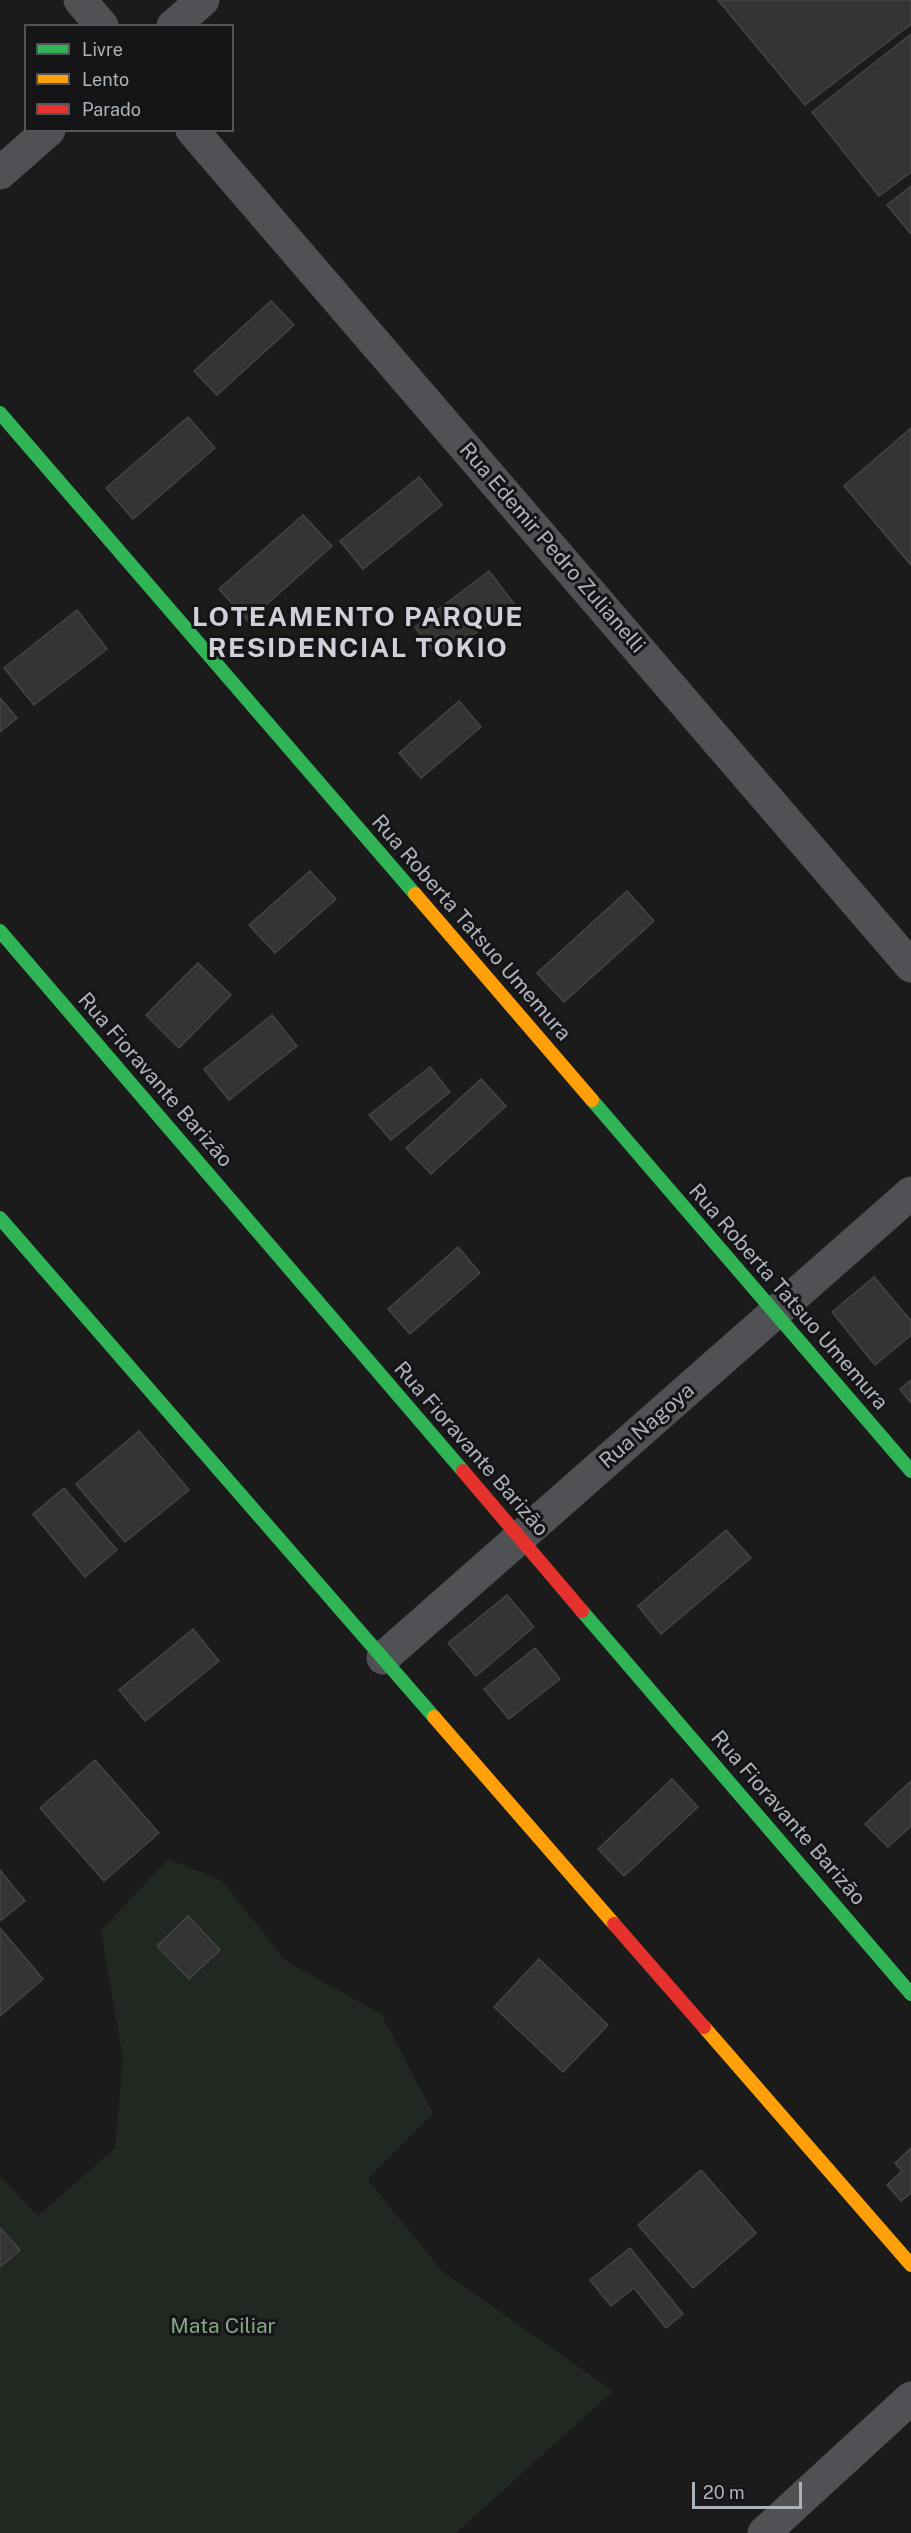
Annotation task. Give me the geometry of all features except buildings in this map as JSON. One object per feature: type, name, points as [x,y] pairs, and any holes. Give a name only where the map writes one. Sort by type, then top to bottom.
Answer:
[{"type":"street","points":[[80,0],[100,24]]},
{"type":"street","points":[[175,24],[203,0]]},
{"type":"street","points":[[0,172],[47,132]]},
{"type":"street","name":"Rua Edemir Pedro Zulianelli","points":[[194,132],[911,966]]},
{"type":"street","name":"Rua Roberta Tatsuo Umemura","points":[[0,412],[911,1471]]},
{"type":"street","name":"Rua Fioravante Barizão","points":[[0,931],[911,1994]]},
{"type":"street","name":"Rua Nagoya","points":[[383,1658],[911,1193]]},
{"type":"street","points":[[0,1218],[911,2265]]},
{"type":"street","points":[[764,2533],[911,2398]]},
{"type":"green space","name":"Mata Ciliar","points":[[168,1859],[221,1880],[286,1961],[381,2014],[433,2113],[367,2179],[442,2271],[613,2391],[456,2533],[0,2533],[0,2176],[38,2216],[115,2148],[123,2059],[101,1931]]},
{"type":"traffic: fast","points":[[0,413],[415,894]]},
{"type":"traffic: fast","points":[[0,931],[463,1471]]},
{"type":"traffic: fast","points":[[592,1100],[911,1471]]},
{"type":"traffic: fast","points":[[0,1218],[434,1717]]},
{"type":"traffic: fast","points":[[582,1611],[911,1994]]},
{"type":"traffic: slow","points":[[415,894],[592,1100]]},
{"type":"traffic: slow","points":[[434,1717],[614,1924]]},
{"type":"traffic: slow","points":[[704,2027],[911,2265]]},
{"type":"traffic: jam","points":[[463,1471],[582,1611]]},
{"type":"traffic: jam","points":[[614,1924],[704,2027]]},
{"type":"district","name":"LOTEAMENTO PARQUE RESIDENCIAL TOKIO","points":[[358,634]]}]
